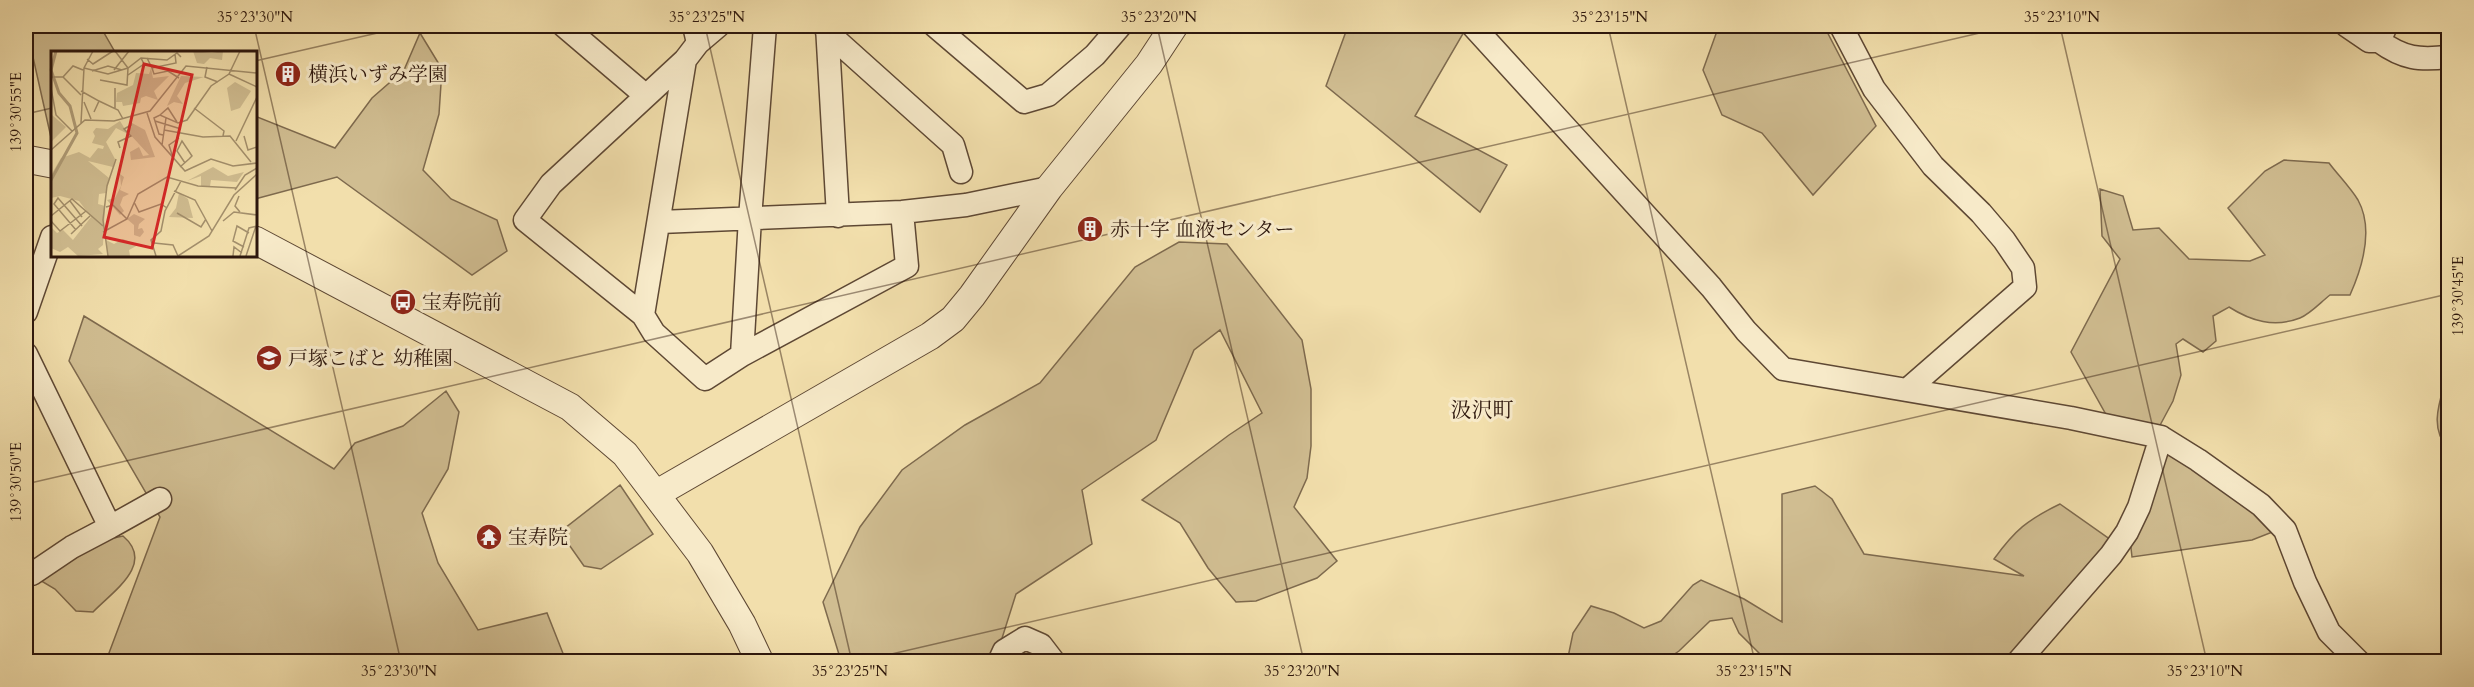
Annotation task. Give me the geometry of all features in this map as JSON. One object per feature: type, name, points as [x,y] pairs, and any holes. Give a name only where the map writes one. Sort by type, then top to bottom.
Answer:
[{"type":"street","points":[[564,26],[645,95]]},
{"type":"street","points":[[718,26],[692,43],[645,95],[551,184],[525,220],[643,315],[654,333],[705,379],[742,355],[907,266],[902,212]]},
{"type":"street","points":[[742,355],[765,26]]},
{"type":"street","points":[[935,26],[1024,102],[1048,95],[1095,56],[1120,26]]},
{"type":"street","points":[[656,494],[930,336],[953,319],[1049,188],[1149,64],[1174,26]]},
{"type":"street","points":[[1473,26],[1712,287],[1746,331],[1783,369],[2071,418],[2161,437],[2248,495],[2280,523],[2329,632],[2360,662]]},
{"type":"street","points":[[1841,26],[1874,90],[1933,166],[1981,213],[2023,268],[2025,286],[1907,390]]},
{"type":"street","points":[[2347,26],[2369,41],[2382,33],[2396,53],[2408,57],[2425,59],[2448,57]]},
{"type":"street","points":[[827,29],[837,216]]},
{"type":"street","points":[[827,29],[953,145],[961,172]]},
{"type":"street","points":[[643,315],[692,43]]},
{"type":"street","points":[[26,159],[51,164]]},
{"type":"street","points":[[660,222],[902,212],[966,205],[1049,188]]},
{"type":"street","points":[[26,312],[51,240]]},
{"type":"street","points":[[256,241],[570,407],[625,454],[656,494],[718,582],[760,662]]},
{"type":"street","points":[[26,354],[110,527]]},
{"type":"street","points":[[2018,662],[2111,555],[2127,532],[2139,507],[2161,437]]},
{"type":"street","points":[[28,572],[160,499]]},
{"type":"street","points":[[999,662],[1004,651],[1025,638],[1041,645],[1054,662]]},
{"type":"shaded area","points":[[26,26],[100,26],[114,51],[51,51],[51,138]]},
{"type":"shaded area","points":[[1348,26],[1366,26],[1386,33],[1394,26],[1462,26],[1464,32],[1415,116],[1507,165],[1480,212],[1326,86]]},
{"type":"shaded area","points":[[1729,26],[1824,26],[1876,126],[1813,195],[1762,133],[1722,115],[1703,70],[1717,31]]},
{"type":"shaded area","points":[[420,33],[442,69],[439,114],[423,170],[451,199],[497,220],[507,251],[472,275],[337,177],[256,199],[256,116],[335,148],[372,98],[404,70]]},
{"type":"shaded area","points":[[2284,160],[2329,163],[2358,200],[2363,211],[2366,236],[2359,273],[2350,295],[2330,295],[2300,318],[2272,323],[2254,319],[2229,307],[2213,316],[2216,341],[2203,352],[2183,339],[2176,344],[2181,375],[2173,401],[2158,429],[2108,418],[2071,352],[2120,259],[2102,236],[2100,189],[2123,196],[2133,230],[2159,228],[2189,259],[2250,261],[2265,255],[2228,208],[2265,171]]},
{"type":"shaded area","points":[[1179,242],[1227,244],[1302,340],[1311,389],[1311,446],[1307,478],[1294,507],[1337,561],[1317,578],[1256,601],[1236,602],[1208,568],[1180,523],[1142,500],[1262,413],[1220,330],[1194,350],[1156,440],[1082,490],[1092,544],[1016,594],[998,651],[991,661],[841,661],[823,602],[860,527],[902,470],[965,425],[1040,383],[1135,267]]},
{"type":"shaded area","points":[[84,316],[334,469],[355,443],[403,426],[446,391],[459,412],[448,469],[422,513],[438,563],[478,630],[547,613],[566,661],[106,661],[160,517],[69,361]]},
{"type":"shaded area","points":[[2448,371],[2448,448],[2438,430],[2437,421]]},
{"type":"shaded area","points":[[2166,449],[2201,468],[2275,531],[2252,540],[2132,557],[2130,539]]},
{"type":"shaded area","points":[[620,485],[653,534],[601,569],[584,566],[560,532]]},
{"type":"shaded area","points":[[1815,486],[1832,499],[1864,554],[2024,576],[1994,559],[2022,527],[2060,504],[2118,545],[2018,661],[1802,662],[1791,654],[1774,661],[1767,661],[1739,633],[1732,618],[1710,621],[1679,651],[1664,661],[1567,662],[1573,633],[1591,606],[1614,613],[1644,628],[1661,621],[1693,585],[1701,580],[1744,599],[1782,622],[1782,494]]},
{"type":"shaded area","points":[[123,536],[132,546],[135,557],[133,567],[120,587],[93,612],[76,611],[55,589],[38,579],[109,539]]},
{"type":"place","name":"横浜いずみ学園","points":[[288,74]]},
{"type":"place","name":"赤十字 血液センター","points":[[1090,229]]},
{"type":"place","name":"宝寿院前","points":[[403,302]]},
{"type":"place","name":"戸塚こばと 幼稚園","points":[[269,358]]},
{"type":"place","name":"宝寿院","points":[[489,537]]},
{"type":"district","name":"汲沢町","points":[[1482,410]]}]
